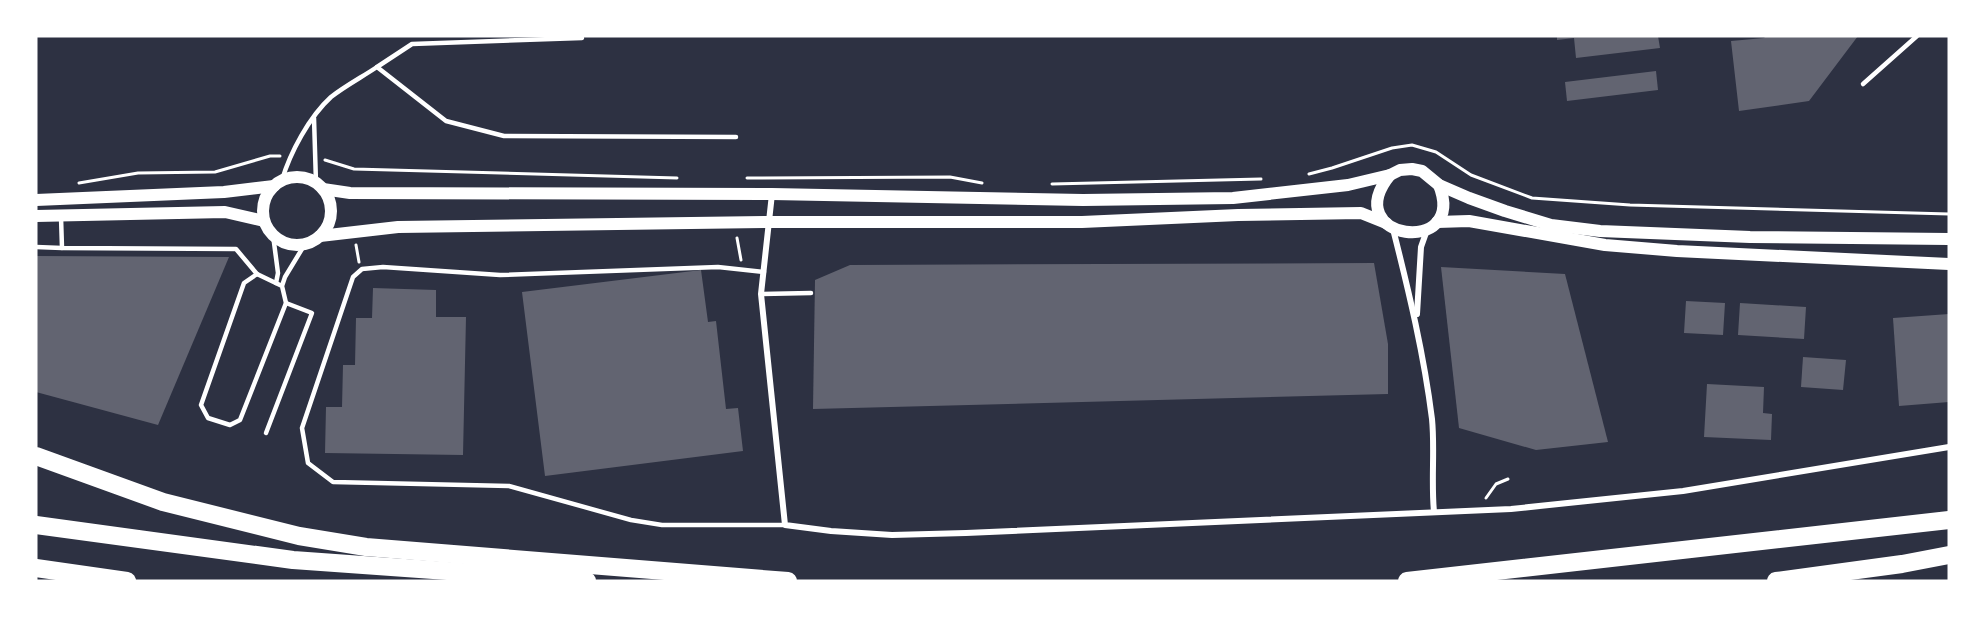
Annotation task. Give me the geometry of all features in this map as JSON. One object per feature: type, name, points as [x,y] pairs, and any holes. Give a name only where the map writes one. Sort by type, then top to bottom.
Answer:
[{"type":"highway","points":[[36,456],[163,502],[299,536],[366,547],[788,581]]},
{"type":"highway","points":[[1407,581],[1949,520]]},
{"type":"highway","points":[[36,525],[293,560],[587,581]]},
{"type":"highway","points":[[1776,581],[1902,564],[1949,555]]},
{"type":"highway","points":[[36,568],[127,581]]},
{"type":"main road","points":[[36,200],[224,192],[299,177],[320,186],[350,193],[772,194],[1083,200],[1233,198],[1348,185],[1413,168],[1422,171],[1439,185],[1505,212],[1551,225],[1600,231],[1750,237],[1949,239]]},
{"type":"main road","points":[[1390,175],[1381,186],[1378,197],[1378,207],[1390,226]]},
{"type":"main road","points":[[278,183],[264,201],[264,222],[273,235],[289,244],[305,244],[320,236],[398,227],[769,222],[1082,222],[1238,215],[1361,213],[1413,233],[1432,226],[1469,221],[1605,245],[1677,252],[1949,264]]},
{"type":"main road","points":[[1432,226],[1442,213],[1444,204],[1439,185]]},
{"type":"main road","points":[[320,186],[331,205],[331,214],[320,236]]},
{"type":"main road","points":[[36,216],[225,212],[264,222]]},
{"type":"street","points":[[772,194],[761,294],[785,525],[892,535],[1135,527],[1511,509],[1683,491],[1949,447]]},
{"type":"street","points":[[1390,226],[1416,321],[1432,422],[1431,486],[1434,512]]},
{"type":"street","points":[[1416,321],[1421,246],[1432,226]]},
{"type":"lane","points":[[412,44],[415,36]]},
{"type":"lane","points":[[1863,84],[1917,36]]},
{"type":"lane","points":[[278,183],[314,116],[332,97],[412,44],[582,38]]},
{"type":"lane","points":[[378,67],[446,121],[504,136],[736,137]]},
{"type":"lane","points":[[314,116],[320,186]]},
{"type":"lane","points":[[61,216],[62,248]]},
{"type":"lane","points":[[273,235],[278,273],[276,283]]},
{"type":"lane","points":[[257,274],[244,283],[201,405],[208,418],[230,425],[240,420],[286,303],[282,286],[285,277],[305,244]]},
{"type":"lane","points":[[36,247],[236,249],[257,274],[282,286]]},
{"type":"lane","points":[[764,272],[718,267],[500,275],[383,267],[362,269],[353,277],[302,428],[308,463],[333,482],[509,486],[630,520],[662,525],[785,525]]},
{"type":"lane","points":[[761,294],[811,293]]},
{"type":"lane","points":[[266,433],[312,313],[286,303]]},
{"type":"path","points":[[1309,174],[1392,148],[1412,145],[1436,152],[1471,175],[1532,198],[1630,205],[1949,214]]},
{"type":"path","points":[[71,184],[138,173],[215,172],[270,156],[291,157]]},
{"type":"path","points":[[316,157],[354,169],[686,178]]},
{"type":"path","points":[[744,178],[950,177],[983,183]]},
{"type":"path","points":[[1052,184],[1267,178]]},
{"type":"path","points":[[736,238],[743,271]]},
{"type":"path","points":[[356,243],[357,256],[362,269]]},
{"type":"path","points":[[1480,499],[1488,498],[1496,484],[1508,479]]},
{"type":"building","points":[[1557,36],[1658,36],[1660,48],[1576,58],[1574,38],[1557,40]]},
{"type":"building","points":[[1766,36],[1858,36],[1809,101],[1739,111],[1731,41]]},
{"type":"building","points":[[1656,71],[1658,90],[1567,101],[1565,82]]},
{"type":"building","points":[[36,256],[229,257],[158,425],[36,392]]},
{"type":"building","points":[[1374,263],[1388,344],[1388,394],[813,409],[815,280],[850,265]]},
{"type":"building","points":[[1441,267],[1565,274],[1608,442],[1536,450],[1459,428]]},
{"type":"building","points":[[701,270],[708,322],[716,321],[726,409],[738,408],[743,451],[545,476],[522,292]]},
{"type":"building","points":[[373,288],[436,290],[436,317],[466,317],[463,455],[325,453],[326,407],[342,407],[343,365],[355,365],[356,318],[372,318]]},
{"type":"building","points":[[1686,301],[1725,303],[1723,335],[1684,333]]},
{"type":"building","points":[[1740,303],[1806,307],[1804,339],[1738,335]]},
{"type":"building","points":[[1949,314],[1949,402],[1899,406],[1893,318]]},
{"type":"building","points":[[1803,357],[1846,360],[1843,390],[1801,387]]},
{"type":"building","points":[[1707,384],[1764,387],[1763,413],[1772,414],[1771,440],[1704,437]]}]
